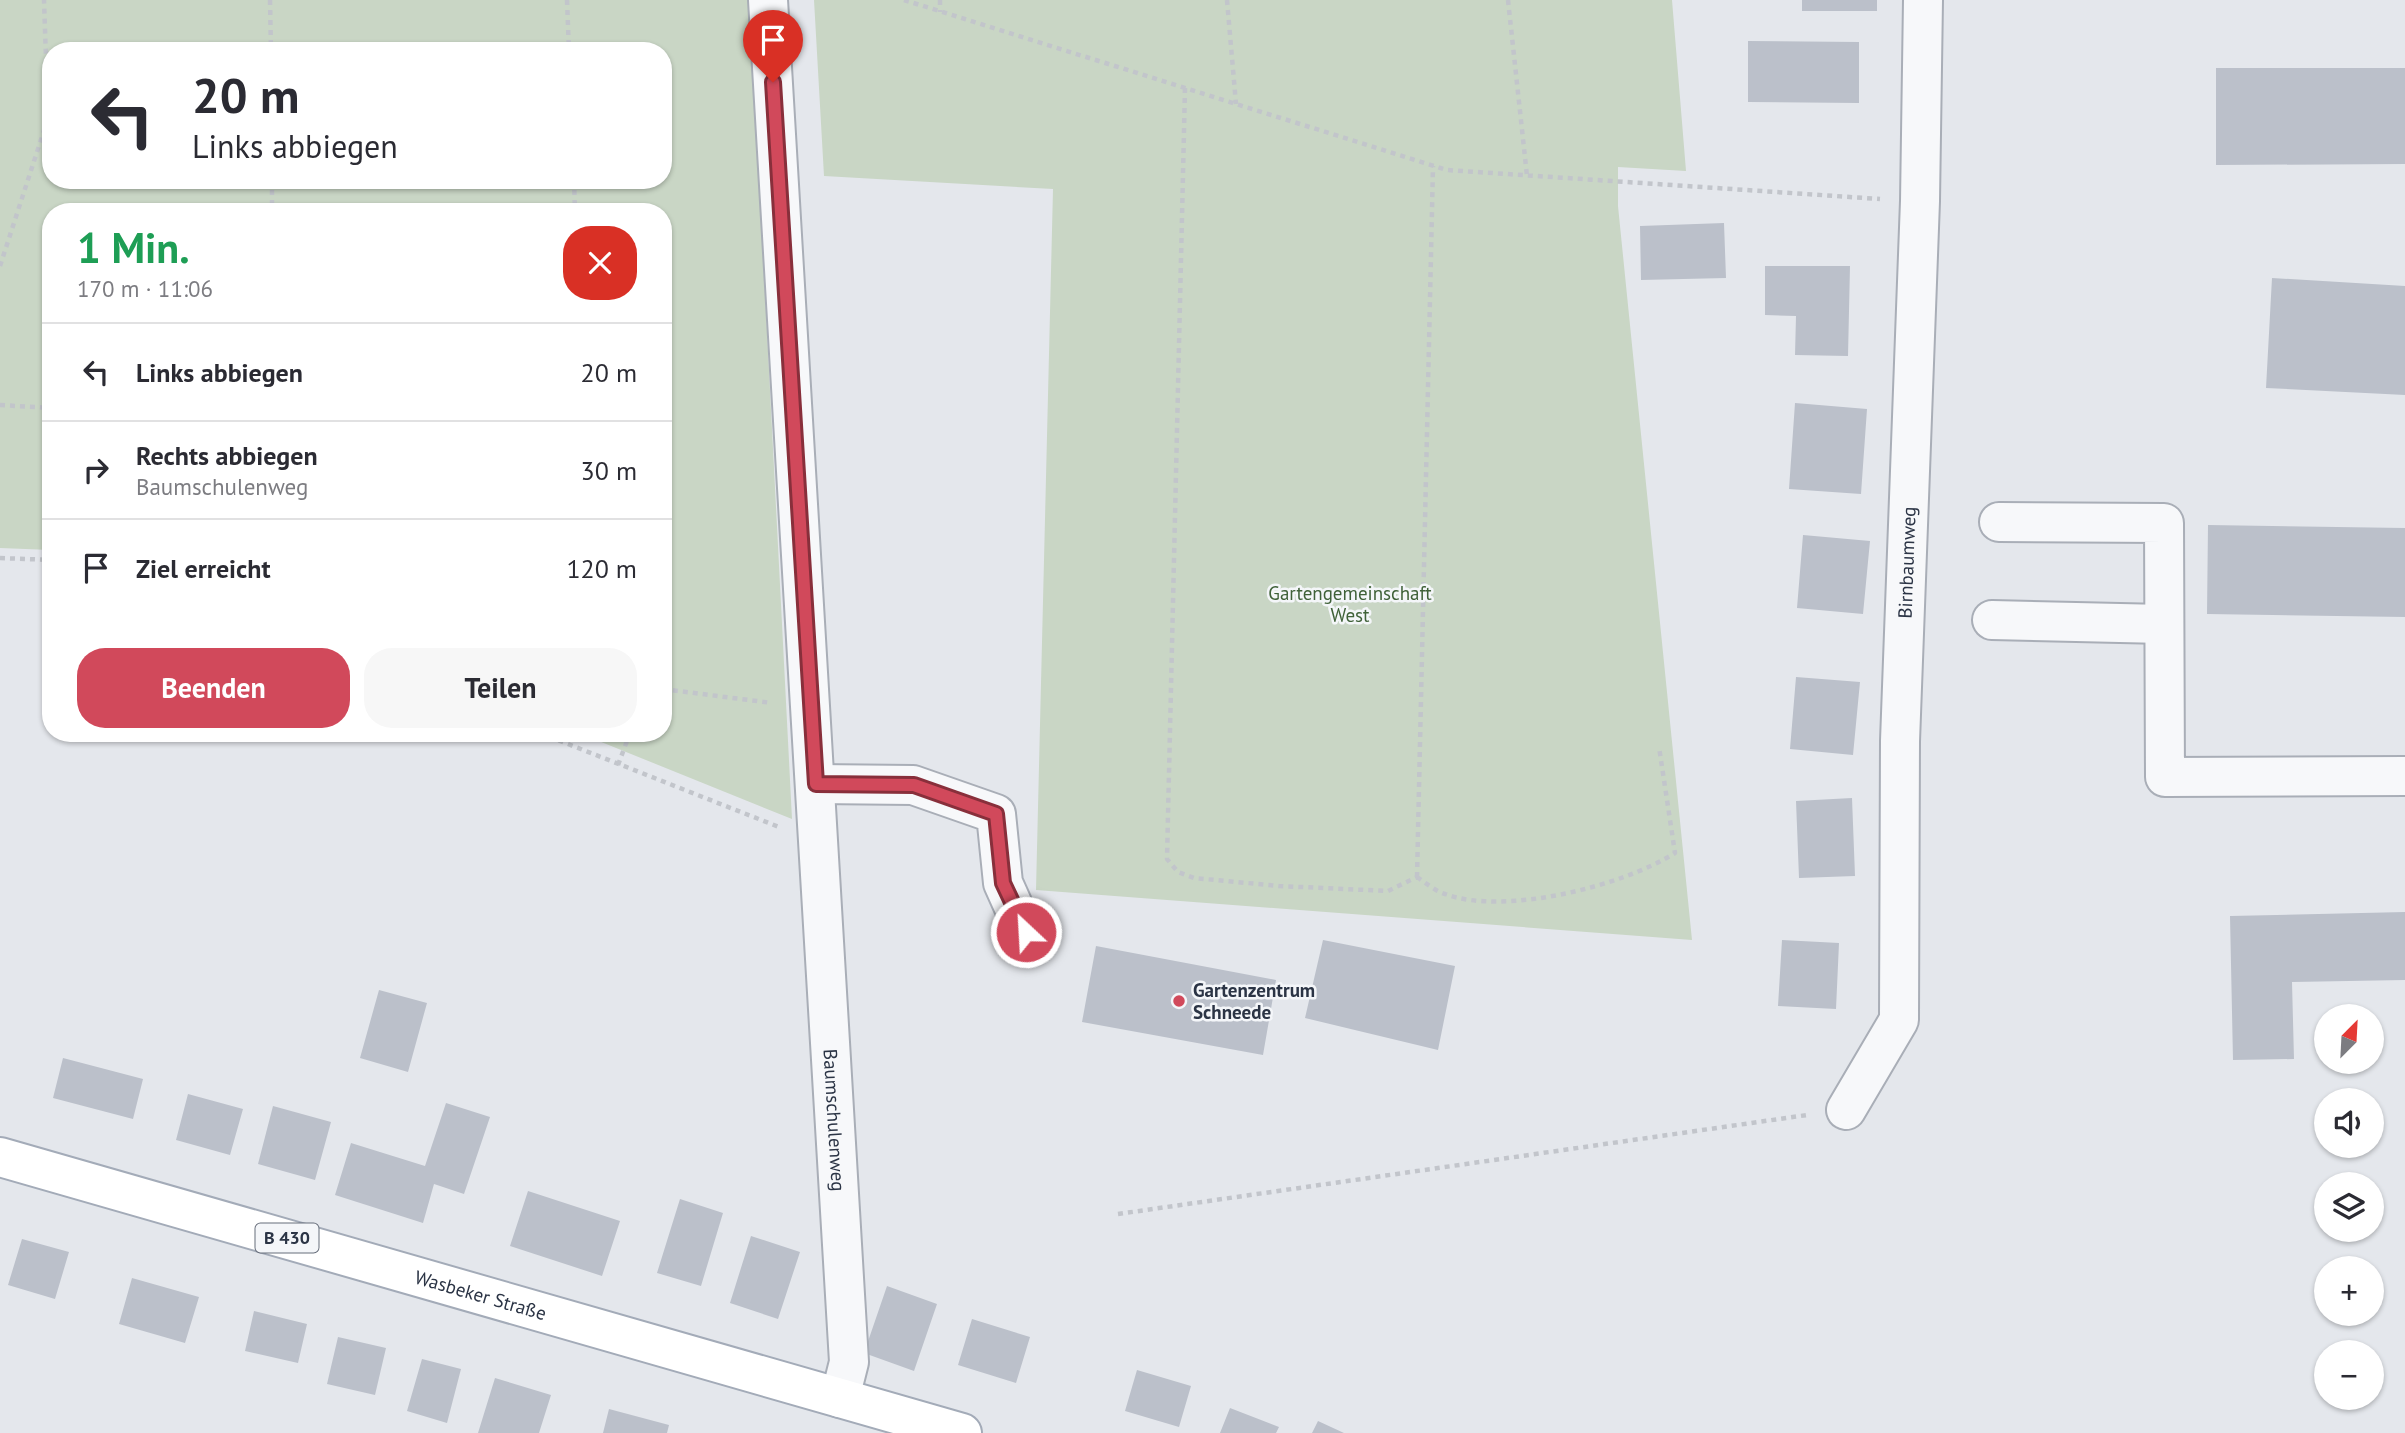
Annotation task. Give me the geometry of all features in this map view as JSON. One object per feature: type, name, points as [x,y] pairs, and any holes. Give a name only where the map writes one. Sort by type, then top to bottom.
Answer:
[{"type":"main road","name":"Wasbeker Straße","points":[[0,1157],[952,1432]]},
{"type":"street","name":"Baumschulenweg","points":[[768,0],[849,1362],[840,1398]]},
{"type":"street","name":"Birnbaumweg","points":[[1846,1110],[1899,1020],[1900,741],[1920,201],[1923,0]]},
{"type":"street","points":[[1999,522],[2164,523],[2165,777],[2405,776]]},
{"type":"street","points":[[1992,620],[2164,624]]},
{"type":"street","points":[[816,784],[914,785],[996,814],[1003,883],[1026,932]]},
{"type":"path","points":[[44,0],[45,42]]},
{"type":"path","points":[[270,0],[271,42]]},
{"type":"path","points":[[567,0],[569,42]]},
{"type":"path","points":[[904,0],[1447,170],[1920,201]]},
{"type":"path","points":[[940,0],[940,12]]},
{"type":"path","points":[[1227,0],[1236,104]]},
{"type":"path","points":[[1508,0],[1527,176]]},
{"type":"path","points":[[1185,88],[1167,859],[1178,872],[1194,878],[1279,886],[1388,891],[1417,877]]},
{"type":"path","points":[[0,266],[42,136]]},
{"type":"path","points":[[1417,877],[1433,166]]},
{"type":"path","points":[[0,405],[42,407]]},
{"type":"path","points":[[0,558],[42,560]]},
{"type":"path","points":[[672,690],[811,708]]},
{"type":"path","points":[[562,742],[819,842]]},
{"type":"path","points":[[618,765],[627,742]]},
{"type":"path","points":[[1417,877],[1445,894],[1491,902],[1562,894],[1627,878],[1663,861],[1675,853],[1659,747]]},
{"type":"path","points":[[1118,1214],[1846,1110]]},
{"type":"green space","points":[[0,0],[750,0],[792,819],[601,742],[672,742],[672,203],[42,203],[42,550],[0,548]]},
{"type":"green space","name":"Gartengemeinschaft West","points":[[814,0],[1672,0],[1686,171],[1618,167],[1618,206],[1692,940],[1036,890],[1053,189],[824,176]]},
{"type":"building","points":[[1802,0],[1877,0],[1877,11],[1802,11]]},
{"type":"building","points":[[1748,41],[1859,42],[1859,103],[1748,102]]},
{"type":"building","points":[[2216,68],[2405,68],[2405,164],[2216,165]]},
{"type":"building","points":[[1724,223],[1726,278],[1641,280],[1640,226]]},
{"type":"building","points":[[1765,266],[1850,266],[1848,356],[1795,355],[1796,316],[1765,315]]},
{"type":"building","points":[[2272,278],[2405,286],[2405,395],[2266,388]]},
{"type":"building","points":[[1795,403],[1867,409],[1861,494],[1789,489]]},
{"type":"building","points":[[2208,525],[2405,528],[2405,617],[2207,614]]},
{"type":"building","points":[[1803,535],[1870,541],[1863,614],[1797,608]]},
{"type":"building","points":[[1796,677],[1860,682],[1853,755],[1790,749]]},
{"type":"building","points":[[1852,798],[1855,876],[1799,878],[1796,801]]},
{"type":"building","points":[[2405,912],[2405,980],[2292,982],[2294,1059],[2233,1060],[2230,916]]},
{"type":"building","points":[[1323,940],[1455,966],[1438,1050],[1305,1018]]},
{"type":"building","points":[[1782,940],[1839,943],[1836,1009],[1778,1006]]},
{"type":"building","name":"Gartenzentrum Schneede","points":[[1096,946],[1276,980],[1263,1055],[1082,1022]]},
{"type":"building","points":[[379,990],[427,1003],[408,1072],[360,1058]]},
{"type":"building","points":[[63,1058],[143,1079],[133,1119],[53,1098]]},
{"type":"building","points":[[188,1094],[243,1109],[230,1155],[176,1140]]},
{"type":"building","points":[[446,1103],[490,1117],[464,1194],[434,1184],[423,1223],[335,1195],[351,1143],[425,1166]]},
{"type":"building","points":[[273,1106],[331,1122],[315,1180],[258,1164]]},
{"type":"building","points":[[528,1191],[620,1221],[602,1276],[510,1246]]},
{"type":"building","points":[[680,1199],[723,1213],[701,1286],[657,1273]]},
{"type":"building","points":[[751,1236],[800,1252],[778,1319],[730,1303]]},
{"type":"building","points":[[22,1239],[69,1252],[55,1299],[8,1285]]},
{"type":"building","points":[[132,1278],[199,1297],[185,1343],[119,1324]]},
{"type":"building","points":[[887,1286],[937,1304],[914,1371],[864,1353]]},
{"type":"building","points":[[254,1311],[307,1324],[298,1363],[245,1351]]},
{"type":"building","points":[[972,1319],[1030,1337],[1016,1383],[958,1365]]},
{"type":"building","points":[[338,1337],[386,1348],[375,1395],[327,1384]]},
{"type":"building","points":[[422,1359],[461,1369],[447,1423],[407,1411]]},
{"type":"building","points":[[1137,1370],[1191,1386],[1179,1427],[1125,1411]]},
{"type":"building","points":[[495,1378],[551,1395],[539,1433],[478,1433]]},
{"type":"building","points":[[1230,1408],[1279,1427],[1276,1433],[1220,1433]]},
{"type":"building","points":[[609,1409],[669,1425],[667,1433],[603,1433]]},
{"type":"building","points":[[1318,1421],[1344,1433],[1312,1433]]},
{"type":"place","name":"Gartenzentrum Schneede","points":[[1179,1001]]},
{"type":"route","points":[[773,82],[816,784],[914,785],[996,814],[1003,883],[1026,932]]}]
